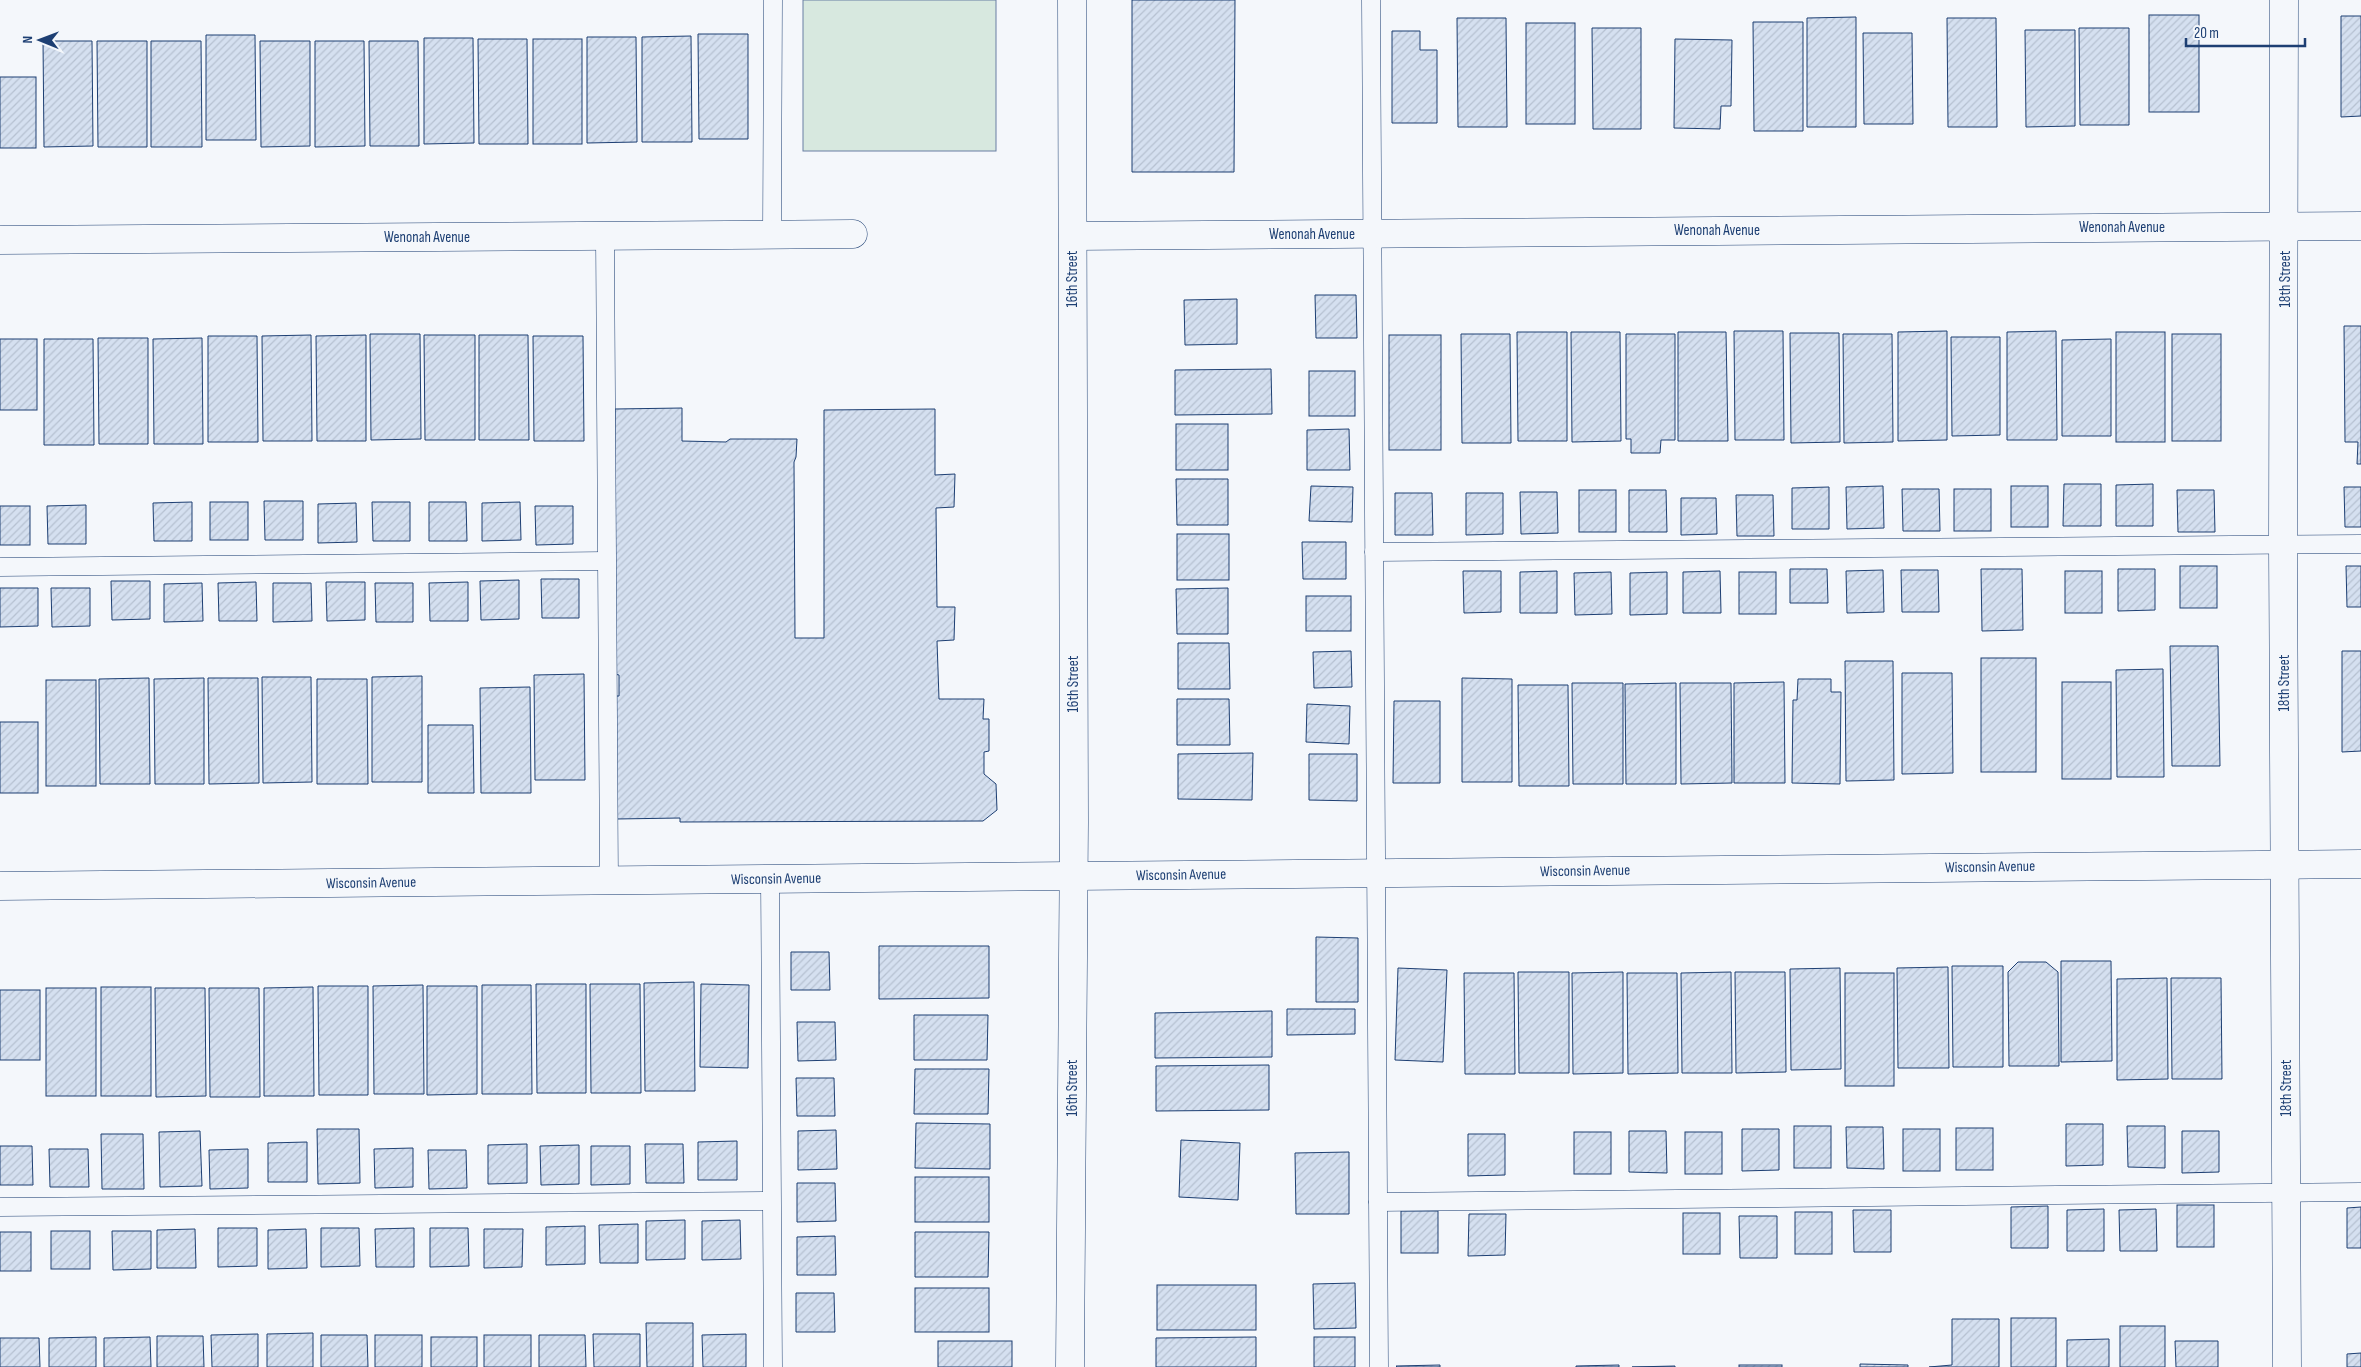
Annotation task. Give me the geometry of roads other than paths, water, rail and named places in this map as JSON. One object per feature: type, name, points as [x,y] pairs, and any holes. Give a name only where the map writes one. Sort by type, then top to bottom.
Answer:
[{"type":"street","name":"16th Street","points":[[1070,1367],[1073,876],[1072,0]]},
{"type":"street","name":"18th Street","points":[[2284,0],[2283,545],[2287,1367]]},
{"type":"street","name":"Wenonah Avenue","points":[[1072,236],[2361,226]]},
{"type":"street","name":"Wenonah Avenue","points":[[0,240],[853,234]]},
{"type":"street","name":"Wisconsin Avenue","points":[[0,886],[2361,864]]},
{"type":"lane","points":[[772,0],[772,235]]},
{"type":"lane","points":[[1371,0],[1379,1367]]},
{"type":"lane","points":[[605,236],[608,880]]},
{"type":"lane","points":[[1374,552],[2361,544]]},
{"type":"lane","points":[[0,567],[606,561]]},
{"type":"lane","points":[[770,879],[773,1367]]},
{"type":"lane","points":[[1378,1202],[2361,1192]]},
{"type":"lane","points":[[0,1207],[772,1201]]}]
